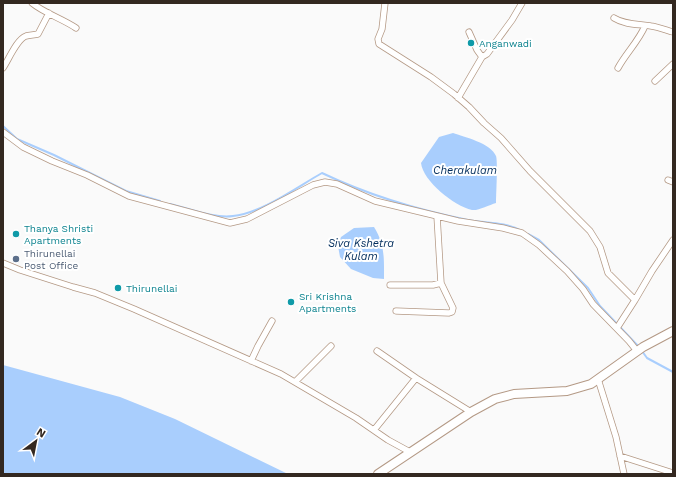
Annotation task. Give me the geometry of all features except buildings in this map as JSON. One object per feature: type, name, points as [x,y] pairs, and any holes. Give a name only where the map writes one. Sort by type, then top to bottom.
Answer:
[{"type":"main road","points":[[378,474],[471,412],[495,399],[514,394],[567,391],[590,384],[640,349],[673,331]]},
{"type":"street","points":[[32,3],[38,8],[76,28]]},
{"type":"street","points":[[385,3],[382,29],[378,39],[379,44],[430,77],[458,98],[501,138],[590,231],[600,247],[608,273],[635,300]]},
{"type":"street","points":[[458,98],[482,57],[487,54],[512,20],[522,3]]},
{"type":"street","points":[[3,68],[17,42],[25,36],[38,34],[49,13]]},
{"type":"street","points":[[614,18],[619,21],[651,26],[673,32]]},
{"type":"street","points":[[618,68],[623,58],[640,37],[645,26]]},
{"type":"street","points":[[469,32],[477,50],[482,57]]},
{"type":"street","points":[[656,81],[673,64]]},
{"type":"street","points":[[3,132],[24,147],[52,161],[87,175],[129,196],[230,222],[247,220],[313,185],[326,182],[337,184],[375,201],[478,225],[503,228],[522,233],[539,245],[583,289],[593,304],[618,326],[640,349]]},
{"type":"street","points":[[396,310],[449,314],[452,312],[453,308],[441,283],[437,216]]},
{"type":"street","points":[[618,326],[673,240]]},
{"type":"street","points":[[3,263],[20,270],[102,295],[296,381],[388,440],[410,452]]},
{"type":"street","points":[[390,285],[433,285],[441,283]]},
{"type":"street","points":[[251,361],[272,321]]},
{"type":"street","points":[[296,381],[331,346]]},
{"type":"street","points":[[377,351],[416,378],[471,412]]},
{"type":"street","points":[[374,430],[416,378]]},
{"type":"street","points":[[598,379],[616,437],[624,474]]},
{"type":"street","points":[[620,456],[673,473]]},
{"type":"water","name":"Cherakulam","points":[[453,133],[483,144],[493,151],[497,159],[496,203],[474,210],[465,208],[440,192],[427,177],[421,163],[439,137]]},
{"type":"water","name":"Siva Kshetra Kulam","points":[[374,227],[382,246],[384,258],[384,279],[373,278],[351,269],[340,257],[338,246],[341,237],[354,228]]},
{"type":"water","points":[[3,365],[120,397],[175,419],[288,474],[3,474]]},
{"type":"waterway","points":[[3,126],[17,139],[54,155],[126,191],[160,201]]},
{"type":"waterway","points":[[170,204],[218,216],[226,217],[244,214],[267,205],[322,173],[375,195],[412,207],[468,220],[503,224],[522,231]]},
{"type":"waterway","points":[[528,234],[539,240],[588,288],[600,306],[639,347]]},
{"type":"waterway","points":[[642,351],[647,358],[673,372]]},
{"type":"place","name":"Anganwadi","points":[[471,43]]},
{"type":"place","name":"Thanya Shristi Apartments","points":[[16,234]]},
{"type":"place","name":"Thirunellai Post Office","points":[[16,259]]},
{"type":"place","name":"Thirunellai","points":[[118,288]]},
{"type":"place","name":"Sri Krishna Apartments","points":[[291,302]]}]
